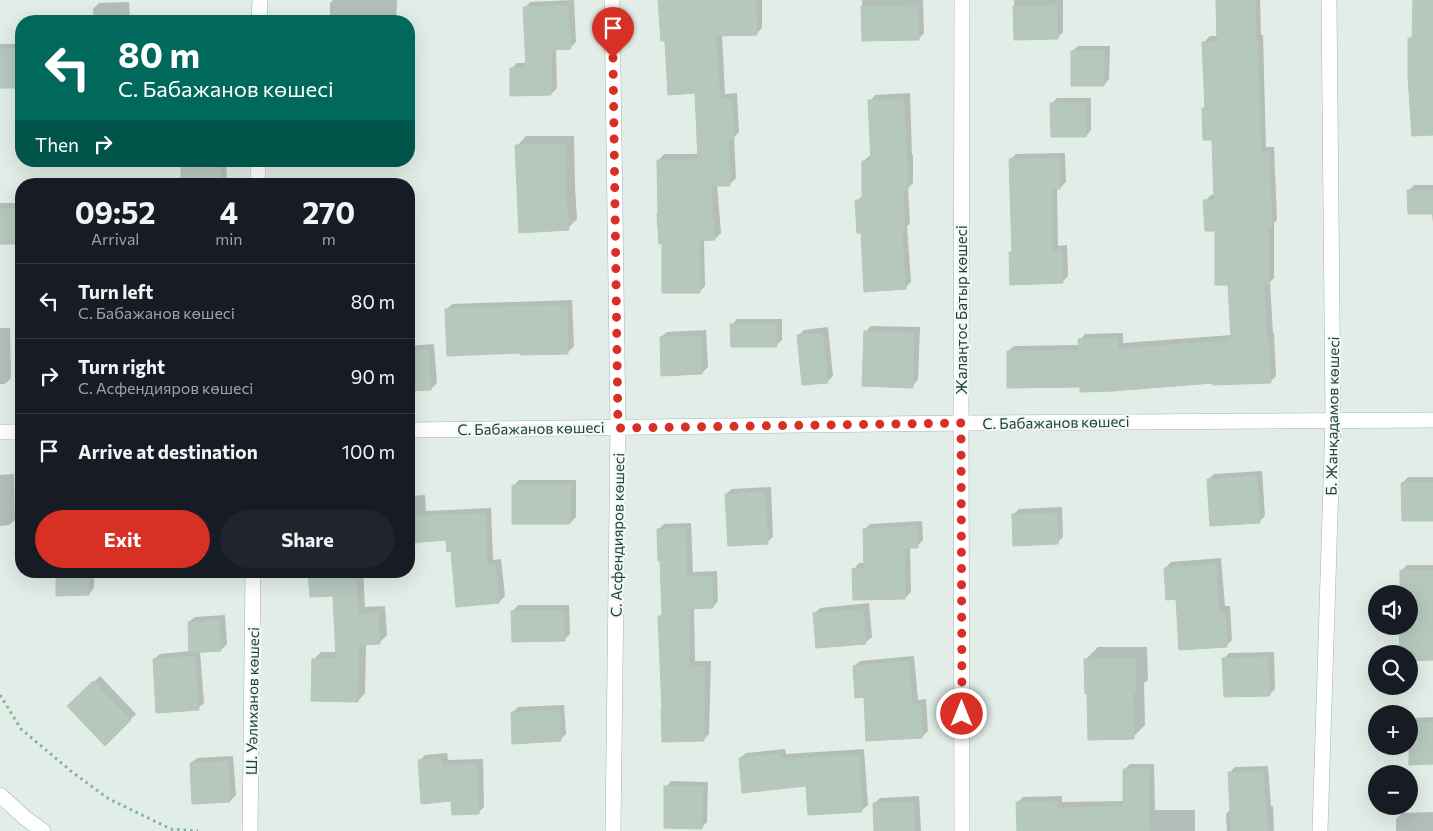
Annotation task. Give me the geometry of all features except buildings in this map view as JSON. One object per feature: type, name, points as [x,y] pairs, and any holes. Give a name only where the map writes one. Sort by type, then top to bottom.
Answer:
[{"type":"street","points":[[259,15],[260,0]]},
{"type":"street","name":"С. Асфендияров көшесі","points":[[612,0],[618,428],[613,831]]},
{"type":"street","name":"Жалаңтос Батыр көшесі","points":[[962,0],[962,831]]},
{"type":"street","name":"Б. Жанқадамов көшесі","points":[[1320,831],[1333,420],[1330,0]]},
{"type":"street","name":"С. Бабажанов көшесі","points":[[415,430],[961,423],[1433,420]]},
{"type":"street","points":[[0,432],[15,432]]},
{"type":"street","name":"Ш. Уәлиханов көшесі","points":[[250,831],[254,578]]},
{"type":"street","points":[[0,795],[42,831]]},
{"type":"path","points":[[0,696],[22,729],[72,772],[110,799],[171,829],[198,831]]},
{"type":"route","points":[[613,58],[618,428],[961,423],[962,714]]}]
